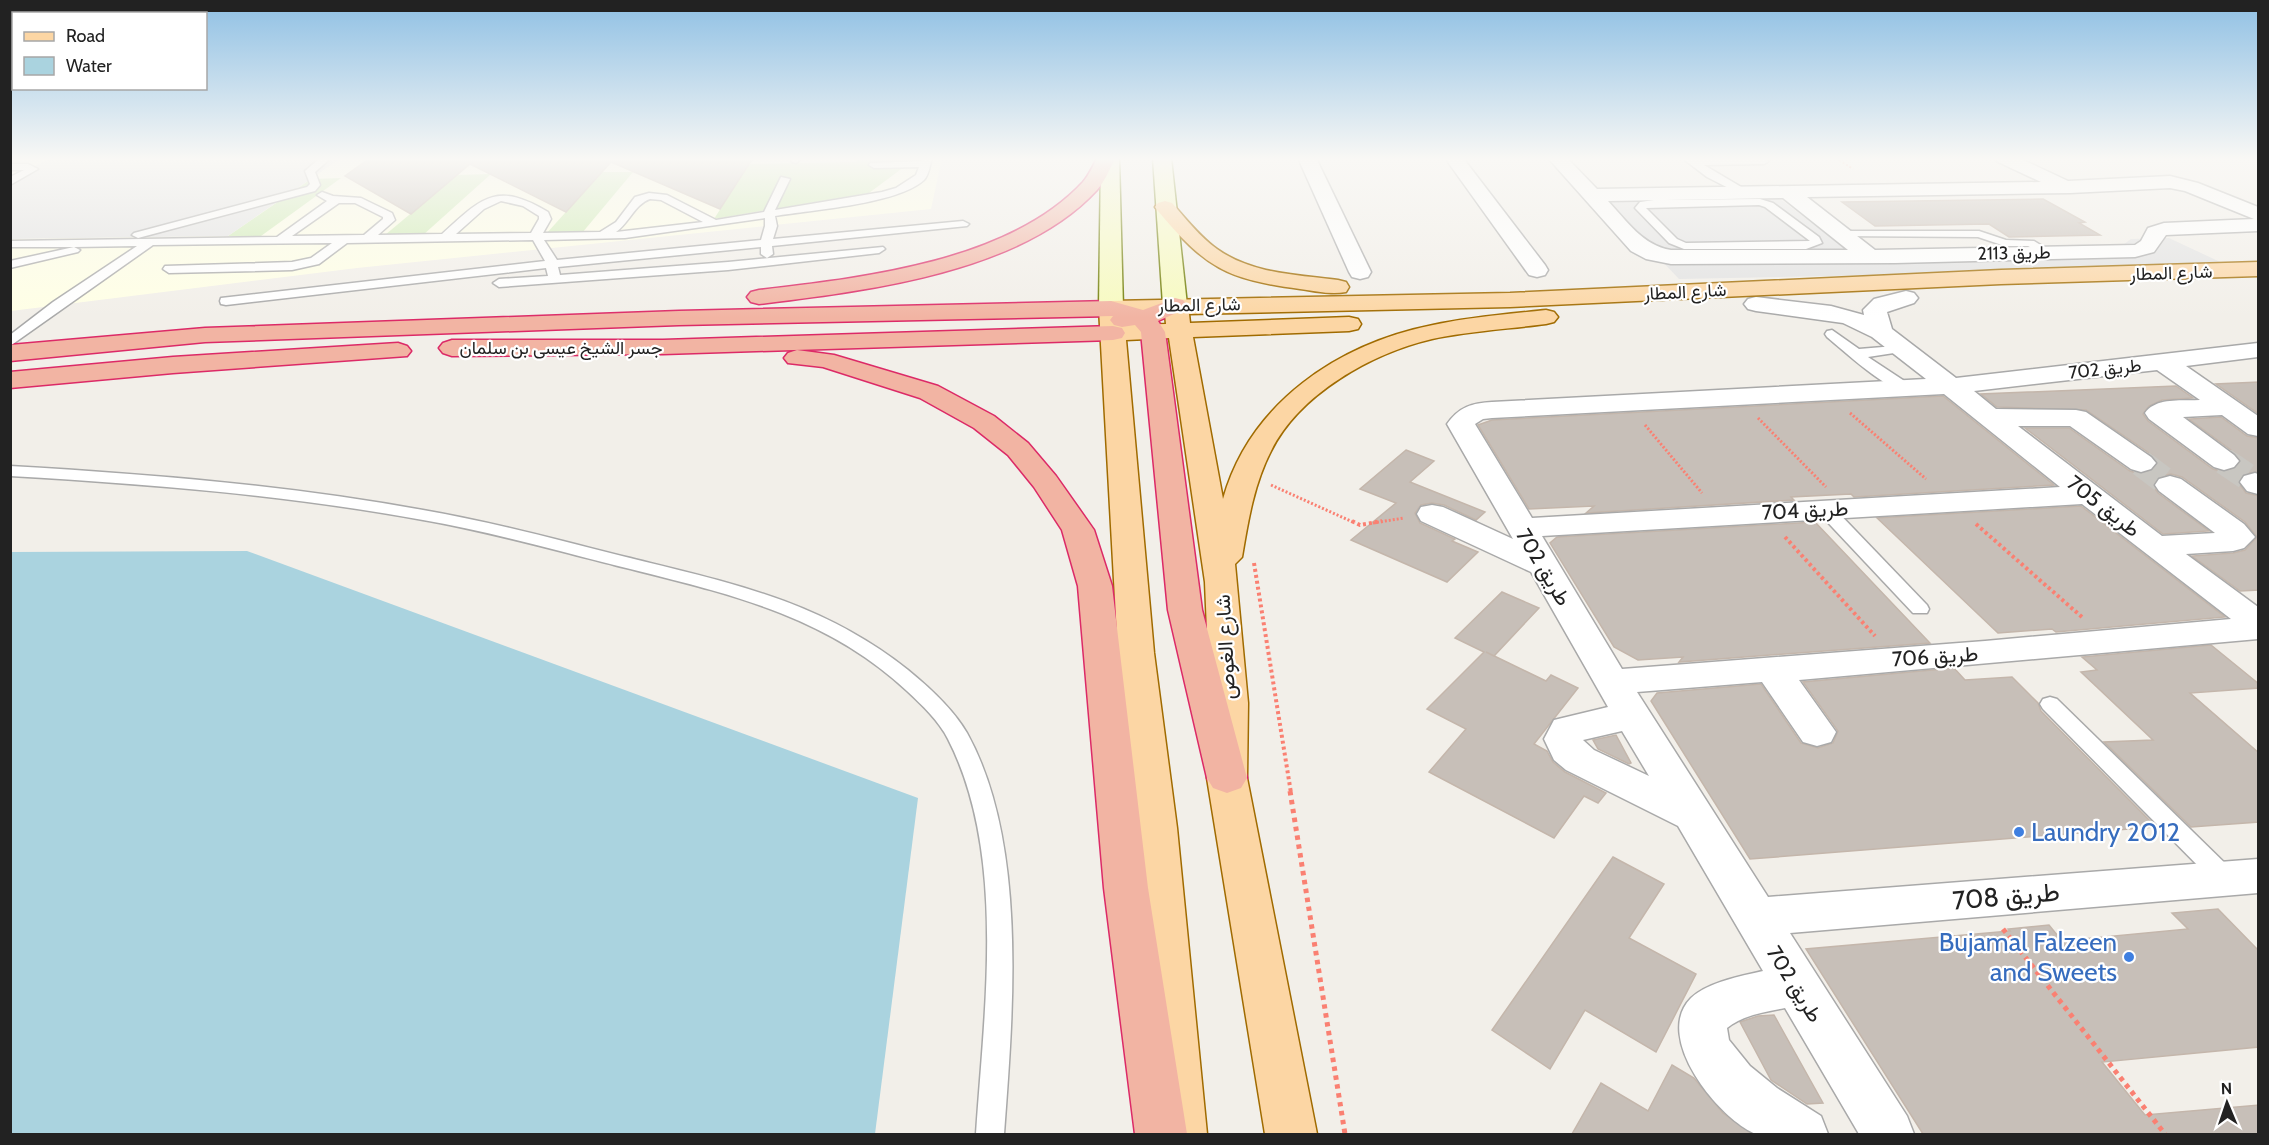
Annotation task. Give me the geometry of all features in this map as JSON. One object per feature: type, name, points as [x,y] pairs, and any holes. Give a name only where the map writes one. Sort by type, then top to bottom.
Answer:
[{"type":"highway","points":[[294,332],[368,323],[723,301],[832,289],[941,266],[1005,243],[1054,218],[1061,211]]},
{"type":"highway","name":"جسر الشيخ عيسى بن سلمان","points":[[10,353],[194,336],[679,318],[1141,321]]},
{"type":"highway","points":[[438,348],[479,339],[513,335],[1141,321],[1185,610],[1227,778]]},
{"type":"highway","name":"جسر الشيخ عيسى بن سلمان","points":[[10,380],[173,365],[438,348],[663,347],[1141,321]]},
{"type":"highway","points":[[663,347],[825,360],[929,392],[984,423],[1018,449],[1045,482],[1078,530],[1095,586],[1126,888],[1161,1134]]},
{"type":"main road","name":"شارع الغوص","points":[[1119,211],[1141,321],[1237,569],[1227,778],[1291,1134]]},
{"type":"main road","name":"شارع الغوص","points":[[1164,211],[1141,321],[1136,653],[1156,828],[1180,1134]]},
{"type":"main road","points":[[1169,211],[1212,256],[1239,269],[1340,287],[1457,293],[1510,300]]},
{"type":"main road","name":"شارع المطار","points":[[1141,321],[1510,300],[2003,260],[2097,275],[2259,270]]},
{"type":"main road","name":"شارع المطار","points":[[1141,321],[1319,326],[1604,309],[2259,288]]},
{"type":"main road","points":[[1237,569],[1233,514],[1249,468],[1264,437],[1286,410],[1328,378],[1356,360],[1394,344],[1432,332],[1604,309]]},
{"type":"street","points":[[1332,211],[1360,272]]},
{"type":"street","points":[[1494,211],[1537,270]]},
{"type":"street","name":"طريق 2113","points":[[1606,211],[1639,246],[1654,254],[1679,258],[1756,251],[2003,260],[2044,251],[2134,251],[2148,247],[2154,241],[2155,232],[2164,229],[2259,225]]},
{"type":"street","points":[[1813,211],[1874,254]]},
{"type":"street","points":[[1881,332],[1875,310],[1882,304],[1906,298]]},
{"type":"street","points":[[1756,304],[1850,317],[1881,332],[1952,386]]},
{"type":"street","name":"طريق 702","points":[[1888,1134],[1612,682],[1461,424],[1465,417],[1476,412],[1492,410],[1952,386],[2259,350]]},
{"type":"street","points":[[2163,363],[2259,428]]},
{"type":"street","name":"طريق 705","points":[[1952,386],[2259,626]]},
{"type":"street","points":[[2224,461],[2159,413],[2164,410],[2227,407]]},
{"type":"street","points":[[1992,417],[2076,418],[2141,463]]},
{"type":"street","points":[[2156,546],[2233,541],[2239,537],[2170,485]]},
{"type":"street","name":"طريق 704","points":[[1521,528],[1719,514],[2089,494]]},
{"type":"street","points":[[1432,514],[1544,566]]},
{"type":"street","name":"طريق 706","points":[[1612,682],[1772,670],[2259,626]]},
{"type":"street","points":[[1772,670],[1817,732]]},
{"type":"street","points":[[1632,715],[1568,730],[1563,739],[1568,750],[1580,760],[1693,815]]},
{"type":"street","name":"طريق 708","points":[[1754,917],[2242,877]]},
{"type":"street","points":[[1795,984],[1720,1005],[1706,1016],[1702,1032],[1710,1056],[1728,1079],[1752,1101],[1802,1134]]},
{"type":"lane","points":[[10,265],[225,211]]},
{"type":"lane","points":[[280,240],[320,211]]},
{"type":"lane","points":[[367,239],[389,220],[388,215],[381,211]]},
{"type":"lane","points":[[446,238],[475,211]]},
{"type":"lane","points":[[539,211],[544,214],[545,219],[537,230],[537,237],[553,264],[554,278]]},
{"type":"lane","points":[[602,236],[620,224],[630,211]]},
{"type":"lane","points":[[691,211],[714,223]]},
{"type":"lane","points":[[10,244],[602,236],[659,232],[785,211]]},
{"type":"lane","points":[[1644,211],[1679,245],[1756,251],[1811,245],[1816,241],[1776,211]]},
{"type":"lane","points":[[770,214],[771,226],[766,242],[770,262]]},
{"type":"lane","points":[[226,301],[553,264],[963,224]]},
{"type":"lane","points":[[1843,234],[1979,234],[2005,243],[2030,243],[2044,251]]},
{"type":"lane","points":[[170,269],[292,266],[315,261],[344,239]]},
{"type":"lane","points":[[10,342],[58,305],[152,242]]},
{"type":"lane","points":[[476,285],[770,262],[879,249]]},
{"type":"lane","points":[[1832,334],[1875,369],[1907,389]]},
{"type":"lane","points":[[1856,354],[1902,348]]},
{"type":"lane","points":[[10,471],[117,477],[256,491],[422,515],[545,542],[747,594],[808,616],[863,646],[913,684],[955,732],[978,782],[992,841],[996,907],[997,982],[990,1134]]},
{"type":"lane","points":[[1835,508],[1920,609]]},
{"type":"lane","points":[[2050,704],[2242,877]]},
{"type":"path","points":[[1737,398],[1835,508]]},
{"type":"path","points":[[1627,404],[1719,514]]},
{"type":"path","points":[[1269,485],[1360,525],[1432,514]]},
{"type":"path","points":[[1763,512],[1895,659]]},
{"type":"path","points":[[1237,569],[1345,1134]]},
{"type":"path","points":[[1978,898],[2165,1134]]},
{"type":"shaded area","points":[[10,211],[907,211],[357,268],[11,311]]},
{"type":"shaded area","points":[[11,211],[264,211],[228,236],[11,239]]},
{"type":"shaded area","points":[[1615,211],[1797,211],[1850,252],[2120,247],[2131,239],[2169,238],[2233,268],[1679,279]]},
{"type":"green space","points":[[264,211],[295,211],[261,236],[228,236]]},
{"type":"green space","points":[[413,211],[449,211],[423,235],[385,235]]},
{"type":"green space","points":[[566,211],[600,211],[582,233],[546,234]]},
{"type":"green space","points":[[719,211],[759,211],[714,219]]},
{"type":"water","points":[[247,551],[918,798],[875,1134],[11,1134],[11,552]]},
{"type":"building","points":[[1855,211],[2066,211],[2085,222],[2079,223],[2100,235],[2009,237],[1989,224],[1875,226]]},
{"type":"building","points":[[2259,382],[2259,414],[2216,384]]},
{"type":"building","points":[[2176,386],[2193,398],[2162,400],[2149,406],[2143,414],[2148,421],[2213,469],[2225,472],[2236,468],[2241,461],[2235,453],[2189,419],[2221,417],[2247,436],[2259,438],[2259,472],[2243,474],[2238,482],[2246,493],[2259,496],[2259,590],[2240,591],[2192,556],[2245,550],[2257,537],[2245,522],[2182,477],[2171,474],[2158,477],[2153,486],[2158,493],[2209,531],[2163,534],[2025,428],[2069,428],[2130,471],[2140,474],[2152,471],[2158,464],[2152,455],[2086,410],[1997,407],[1981,394]]},
{"type":"building","points":[[1943,396],[2054,485],[1854,497],[1851,494],[1791,497],[1794,500],[1586,513],[1594,506],[1529,509],[1478,425],[1492,420]]},
{"type":"building","points":[[1406,450],[1434,461],[1410,482],[1485,512],[1476,520],[1444,505],[1432,503],[1421,505],[1415,513],[1420,523],[1478,552],[1447,582],[1351,540],[1396,503],[1360,489]]},
{"type":"building","points":[[2081,506],[2225,617],[2056,632],[2052,629],[1998,633],[1877,518]]},
{"type":"building","points":[[1815,522],[1930,643],[1679,662],[1683,657],[1638,660],[1614,647],[1550,543],[1557,537]]},
{"type":"building","points":[[1502,592],[1539,608],[1494,656],[1546,681],[1551,675],[1578,688],[1534,744],[1547,751],[1553,762],[1565,772],[1606,793],[1598,803],[1584,796],[1554,838],[1429,772],[1466,729],[1427,709],[1484,652],[1455,638]]},
{"type":"building","points":[[2211,645],[2259,684],[2259,688],[2190,693],[2259,753],[2259,822],[2191,827],[2104,742],[2153,740],[2081,672],[2097,670],[2082,657]]},
{"type":"building","points":[[1954,668],[1965,680],[2012,677],[2038,703],[2041,711],[2156,827],[1750,859],[1651,701],[1657,693],[1761,684],[1801,743],[1818,748],[1833,743],[1838,731],[1803,682]]},
{"type":"building","points":[[1616,735],[1631,763],[1629,764],[1598,749],[1593,740]]},
{"type":"building","points":[[1613,857],[1664,884],[1629,938],[1696,974],[1656,1052],[1585,1010],[1550,1069],[1492,1030]]},
{"type":"building","points":[[2218,909],[2259,951],[2259,1047],[2102,1062],[2145,1115],[2259,1105],[2259,1134],[1923,1134],[1806,949],[2010,931],[2008,929],[2049,925],[2062,941],[2188,929],[2172,913]]},
{"type":"building","points":[[1774,1015],[1823,1103],[1807,1104],[1771,1080],[1740,1022],[1758,1016]]},
{"type":"building","points":[[1672,1065],[1694,1078],[1723,1113],[1752,1134],[1572,1134],[1601,1083],[1648,1111]]},
{"type":"tunnel","points":[[2224,461],[2255,482]]},
{"type":"tunnel","points":[[2141,463],[2170,485]]},
{"type":"place","name":"Laundry 2012","points":[[2019,832]]},
{"type":"place","name":"Bujamal Falzeen and Sweets","points":[[2129,957]]}]
